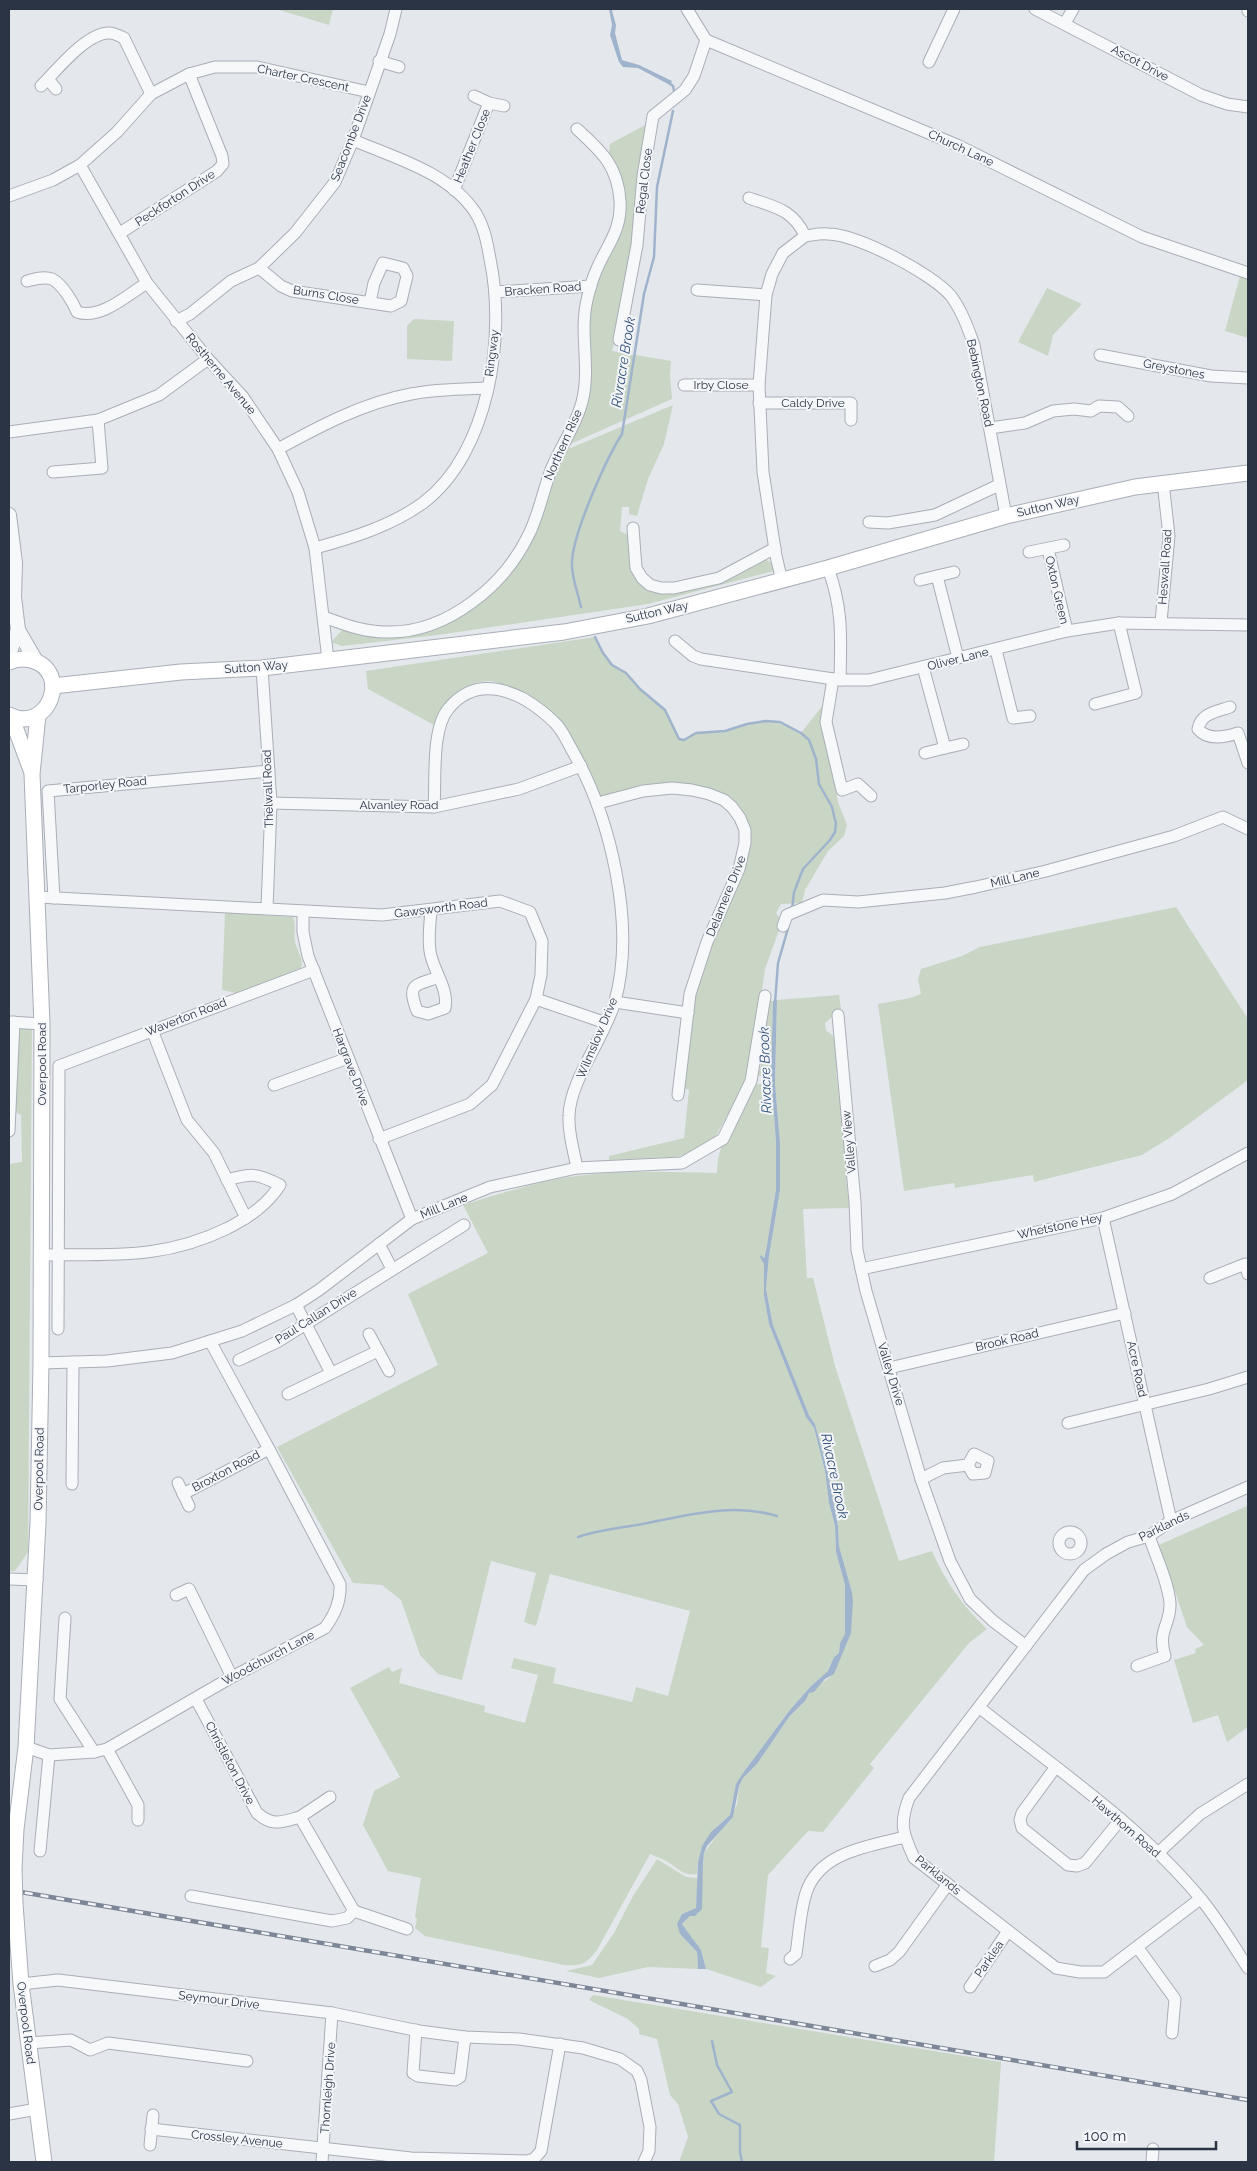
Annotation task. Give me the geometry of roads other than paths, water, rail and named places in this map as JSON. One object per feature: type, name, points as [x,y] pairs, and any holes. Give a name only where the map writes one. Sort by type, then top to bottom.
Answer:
[{"type":"main road","name":"Sutton Way","points":[[53,686],[182,672],[262,668],[564,632],[648,616],[782,581],[1006,516],[1163,482],[1248,473]]},
{"type":"main road","points":[[9,662],[25,658],[36,661],[48,672],[53,686],[48,706],[38,715],[28,718],[10,716]]},
{"type":"main road","name":"Overpool Road","points":[[38,715],[32,774],[42,1024],[41,1363],[37,1580],[26,1747],[16,1829],[14,1869],[21,1984],[44,2162]]},
{"type":"main road","name":"Overpool Road","points":[[10,716],[32,774]]},
{"type":"street","name":"Seacombe Drive","points":[[176,321],[190,314],[231,281],[260,268],[282,248],[335,182],[353,140],[390,34],[396,9]]},
{"type":"street","points":[[686,9],[706,40]]},
{"type":"street","points":[[930,62],[954,9]]},
{"type":"street","name":"Ascot Drive","points":[[1035,9],[1201,95],[1227,104],[1248,107]]},
{"type":"street","points":[[1065,23],[1073,9]]},
{"type":"street","points":[[56,89],[44,83],[79,47],[90,40],[109,33],[124,38],[151,94]]},
{"type":"street","name":"Church Lane","points":[[706,40],[957,145],[1142,237],[1248,273]]},
{"type":"street","name":"Regal Close","points":[[619,340],[637,245],[643,176],[653,116],[685,90],[694,76],[706,40]]},
{"type":"street","points":[[379,61],[398,67]]},
{"type":"street","name":"Charter Crescent","points":[[9,196],[53,180],[80,165],[117,132],[151,94],[189,74],[216,67],[257,67],[369,92]]},
{"type":"street","name":"Peckforton Drive","points":[[120,233],[218,171],[223,164],[222,156],[189,74]]},
{"type":"street","name":"Heather Close","points":[[474,96],[489,103],[504,106]]},
{"type":"street","name":"Heather Close","points":[[454,190],[489,103]]},
{"type":"street","name":"Northern Rise","points":[[324,617],[360,630],[391,632],[418,628],[433,623],[465,607],[487,590],[501,575],[529,535],[554,463],[570,434],[583,400],[585,365],[582,331],[586,301],[596,271],[617,231],[620,202],[617,180],[610,162],[577,129]]},
{"type":"street","name":"Ringway","points":[[315,548],[360,536],[406,514],[424,502],[446,479],[469,445],[487,388],[496,334],[495,292],[483,228],[474,212],[454,190],[438,178],[353,140]]},
{"type":"street","name":"Rostherne Avenue","points":[[80,165],[147,283],[176,321],[243,397],[278,450],[298,492],[315,548],[328,660]]},
{"type":"street","points":[[749,198],[789,213],[801,227],[805,236],[783,253],[772,274],[766,295],[759,385],[758,403],[763,472],[774,548],[782,581]]},
{"type":"street","name":"Bebington Road","points":[[805,236],[829,234],[858,241],[900,260],[932,280],[950,295],[966,321],[974,345],[1006,516]]},
{"type":"street","name":"Burns Close","points":[[260,268],[281,286],[292,291],[370,302]]},
{"type":"street","points":[[27,280],[52,279],[69,298],[77,312],[84,314],[99,312],[147,283]]},
{"type":"street","name":"Bracken Road","points":[[495,292],[591,286]]},
{"type":"street","points":[[697,290],[766,295]]},
{"type":"street","name":"Greystones","points":[[1100,355],[1211,376],[1248,378]]},
{"type":"street","points":[[9,432],[98,420],[159,395],[208,359]]},
{"type":"street","name":"Irby Close","points":[[684,385],[759,385]]},
{"type":"street","points":[[278,450],[327,422],[367,406],[410,394],[487,388]]},
{"type":"street","points":[[990,428],[1026,423],[1053,412],[1074,409],[1091,411],[1099,402],[1118,407],[1128,416]]},
{"type":"street","name":"Caldy Drive","points":[[758,403],[851,403],[851,420]]},
{"type":"street","points":[[53,472],[102,468],[98,420]]},
{"type":"street","name":"Heswall Road","points":[[1161,622],[1169,536],[1163,482]]},
{"type":"street","points":[[869,522],[888,523],[935,515],[999,485]]},
{"type":"street","points":[[9,515],[15,563],[11,597],[18,630],[36,661]]},
{"type":"street","points":[[633,528],[636,568],[642,578],[650,585],[660,588],[674,588],[719,578],[774,548]]},
{"type":"street","name":"Oxton Green","points":[[1029,552],[1064,545]]},
{"type":"street","name":"Oxton Green","points":[[1048,549],[1067,631]]},
{"type":"street","points":[[828,568],[837,592],[842,620],[837,679],[826,722],[842,790],[858,784],[872,796]]},
{"type":"street","points":[[920,580],[954,572]]},
{"type":"street","points":[[937,576],[958,658]]},
{"type":"street","name":"Oliver Lane","points":[[674,641],[693,656],[701,659],[837,679],[869,680],[1067,631],[1119,623],[1161,622],[1248,625]]},
{"type":"street","points":[[1095,704],[1136,694],[1119,623]]},
{"type":"street","points":[[9,654],[18,630]]},
{"type":"street","points":[[996,650],[1014,718],[1030,716]]},
{"type":"street","points":[[923,667],[944,748]]},
{"type":"street","name":"Thelwall Road","points":[[262,668],[271,803],[267,909]]},
{"type":"street","name":"Wilmslow Drive","points":[[434,807],[438,734],[442,719],[449,708],[465,694],[481,688],[500,690],[524,699],[555,722],[581,766],[598,803],[619,884],[622,914],[621,956],[615,1002],[571,1100],[570,1126],[578,1168]]},
{"type":"street","points":[[1230,707],[1204,716],[1199,722],[1198,729],[1208,736],[1227,737],[1243,732],[1248,763]]},
{"type":"street","points":[[925,753],[963,744]]},
{"type":"street","name":"Alvanley Road","points":[[271,803],[434,807],[519,789],[581,766]]},
{"type":"street","name":"Tarporley Road","points":[[54,898],[48,791],[269,771]]},
{"type":"street","name":"Delamere Drive","points":[[598,803],[643,791],[672,788],[692,790],[724,800],[740,818],[745,830],[746,843],[739,869],[701,959],[690,994],[678,1095]]},
{"type":"street","name":"Mill Lane","points":[[783,926],[787,914],[823,900],[858,902],[944,893],[976,887],[1046,871],[1174,836],[1223,817],[1248,829]]},
{"type":"street","name":"Gawsworth Road","points":[[38,897],[382,915],[500,901],[530,912],[542,941],[541,974],[536,999],[492,1086],[470,1104],[379,1139]]},
{"type":"street","points":[[431,910],[430,951],[439,977]]},
{"type":"street","name":"Hargrave Drive","points":[[303,912],[303,932],[308,956],[412,1220]]},
{"type":"street","name":"Waverton Road","points":[[59,1066],[314,970]]},
{"type":"street","name":"Mill Lane","points":[[41,1363],[107,1361],[172,1353],[266,1321],[296,1305],[412,1220],[490,1187],[578,1168],[682,1163],[723,1139],[751,1081],[765,996]]},
{"type":"street","points":[[536,999],[606,1023]]},
{"type":"street","points":[[615,1002],[688,1013]]},
{"type":"street","name":"Valley View","points":[[838,1015],[855,1202],[857,1250],[861,1269]]},
{"type":"street","points":[[9,1130],[11,1022],[42,1024]]},
{"type":"street","points":[[152,1030],[187,1120],[214,1153],[246,1218]]},
{"type":"street","points":[[274,1084],[348,1058]]},
{"type":"street","name":"Overpool Road","points":[[58,1329],[59,1066]]},
{"type":"street","name":"Whetstone Hey","points":[[861,1269],[1103,1218],[1172,1194],[1248,1153]]},
{"type":"street","points":[[41,1254],[140,1254],[201,1241],[246,1218],[267,1203],[280,1185],[262,1175],[248,1175],[227,1180]]},
{"type":"street","name":"Acre Road","points":[[1103,1218],[1171,1521]]},
{"type":"street","name":"Paul Callan Drive","points":[[239,1360],[277,1342],[464,1225]]},
{"type":"street","points":[[379,1244],[392,1269]]},
{"type":"street","points":[[1210,1278],[1247,1267]]},
{"type":"street","name":"Valley Drive","points":[[861,1269],[922,1479],[950,1561],[970,1599],[993,1621],[1026,1646]]},
{"type":"street","points":[[296,1305],[331,1373]]},
{"type":"street","name":"Brook Road","points":[[889,1368],[1125,1313]]},
{"type":"street","points":[[369,1334],[389,1371]]},
{"type":"street","name":"Woodchurch Lane","points":[[26,1747],[49,1755],[94,1752],[107,1749],[232,1677],[325,1628],[332,1618],[341,1596],[340,1584],[270,1449],[210,1341]]},
{"type":"street","points":[[288,1394],[378,1351]]},
{"type":"street","points":[[72,1484],[73,1362]]},
{"type":"street","points":[[1068,1422],[1209,1389],[1248,1377]]},
{"type":"street","name":"Broxton Road","points":[[189,1506],[180,1488],[270,1449]]},
{"type":"street","points":[[922,1479],[943,1468],[968,1465]]},
{"type":"street","name":"Parklands","points":[[1200,1899],[1104,1972],[1080,1972],[1056,1968],[914,1858],[905,1837],[903,1815],[910,1798],[1084,1570],[1106,1554],[1128,1542],[1149,1536],[1171,1521],[1248,1488]]},
{"type":"street","points":[[1137,1666],[1165,1656],[1162,1634],[1170,1612],[1168,1594],[1149,1536]]},
{"type":"street","points":[[1073,1554],[1084,1570]]},
{"type":"street","points":[[9,1579],[37,1580]]},
{"type":"street","points":[[176,1595],[200,1584]]},
{"type":"street","points":[[189,1589],[232,1677]]},
{"type":"street","points":[[65,1618],[60,1699],[94,1752]]},
{"type":"street","name":"Christleton Drive","points":[[196,1699],[257,1813],[264,1819],[275,1824],[300,1817],[330,1797]]},
{"type":"street","name":"Hawthorn Road","points":[[980,1708],[1121,1819],[1158,1853],[1200,1899],[1248,1968]]},
{"type":"street","points":[[107,1749],[138,1805],[138,1820]]},
{"type":"street","points":[[40,1851],[49,1755]]},
{"type":"street","points":[[1055,1768],[1022,1813],[1020,1820],[1022,1828],[1068,1865],[1077,1866],[1085,1864],[1121,1819]]},
{"type":"street","points":[[1158,1853],[1200,1814],[1248,1784]]},
{"type":"street","points":[[300,1817],[354,1910],[407,1929]]},
{"type":"street","points":[[790,1959],[796,1954],[806,1892],[817,1873],[834,1859],[849,1851],[905,1837]]},
{"type":"street","points":[[875,1966],[890,1960],[899,1952],[948,1884]]},
{"type":"street","points":[[191,1896],[332,1921],[347,1918],[354,1910]]},
{"type":"street","name":"Parklea","points":[[970,1987],[1008,1931]]},
{"type":"street","points":[[1138,1948],[1175,1999],[1172,2033]]},
{"type":"street","name":"Seymour Drive","points":[[21,1984],[58,1980],[332,2013],[416,2030],[466,2037],[519,2039],[560,2044],[620,2058],[637,2071],[641,2080],[650,2127],[649,2151],[644,2162]]},
{"type":"street","name":"Thornleigh Drive","points":[[322,2162],[332,2013]]},
{"type":"street","points":[[416,2030],[413,2073],[418,2076],[455,2080],[460,2077],[466,2037]]},
{"type":"street","points":[[29,2043],[71,2040],[90,2050],[108,2043],[247,2061]]},
{"type":"street","name":"Crossley Avenue","points":[[151,2129],[411,2158],[518,2161],[534,2159],[541,2151],[560,2044]]},
{"type":"street","points":[[9,2114],[37,2109]]},
{"type":"street","points":[[150,2145],[153,2114]]},
{"type":"street","points":[[1152,2162],[1153,2149]]},
{"type":"water","points":[[609,9],[614,9],[612,11],[616,25],[615,33],[622,60],[639,65],[672,81],[670,85],[638,68],[623,67],[619,62],[610,35],[612,25]]},
{"type":"water","points":[[777,1000],[775,1083],[780,1143],[780,1190],[769,1256],[766,1289],[773,1325],[809,1415],[815,1424],[828,1473],[838,1526],[839,1546],[852,1592],[851,1633],[834,1674],[825,1679],[814,1692],[809,1693],[806,1700],[789,1717],[757,1764],[743,1778],[739,1786],[733,1817],[707,1846],[703,1864],[702,1909],[695,1916],[690,1916],[682,1924],[701,1950],[706,1969],[698,1969],[697,1952],[680,1934],[677,1924],[682,1914],[696,1908],[698,1862],[702,1846],[711,1832],[730,1815],[736,1784],[743,1773],[789,1711],[811,1686],[828,1671],[834,1657],[839,1653],[840,1643],[845,1634],[845,1585],[836,1552],[835,1526],[829,1503],[825,1471],[814,1428],[806,1417],[769,1324],[764,1296],[764,1264],[760,1257],[761,1255],[764,1258],[766,1251],[776,1189],[776,1142],[771,1076],[773,1001]]},
{"type":"waterway","name":"Rivracre Brook","points":[[668,82],[673,86],[674,91]]},
{"type":"waterway","name":"Rivracre Brook","points":[[581,607],[573,573],[574,549],[591,496],[622,434],[644,294],[654,257],[657,187],[673,111]]},
{"type":"waterway","name":"Rivracre Brook","points":[[595,637],[612,665],[626,673],[640,689],[665,710],[679,739],[684,740],[696,733],[725,731],[747,724],[766,721],[780,722],[801,733],[809,740],[816,759],[819,784],[832,807],[836,824],[835,832],[830,840],[803,869],[794,892],[792,910]]},
{"type":"waterway","name":"Rivacre Brook","points":[[775,1003],[778,963],[789,925]]},
{"type":"waterway","points":[[578,1537],[604,1530],[722,1510],[759,1512],[777,1516]]},
{"type":"waterway","name":"Rivacre Brook","points":[[712,2041],[717,2065],[732,2092],[711,2101],[719,2114],[740,2125],[742,2162]]},
{"type":"railway","points":[[9,1890],[1248,2100]]}]
